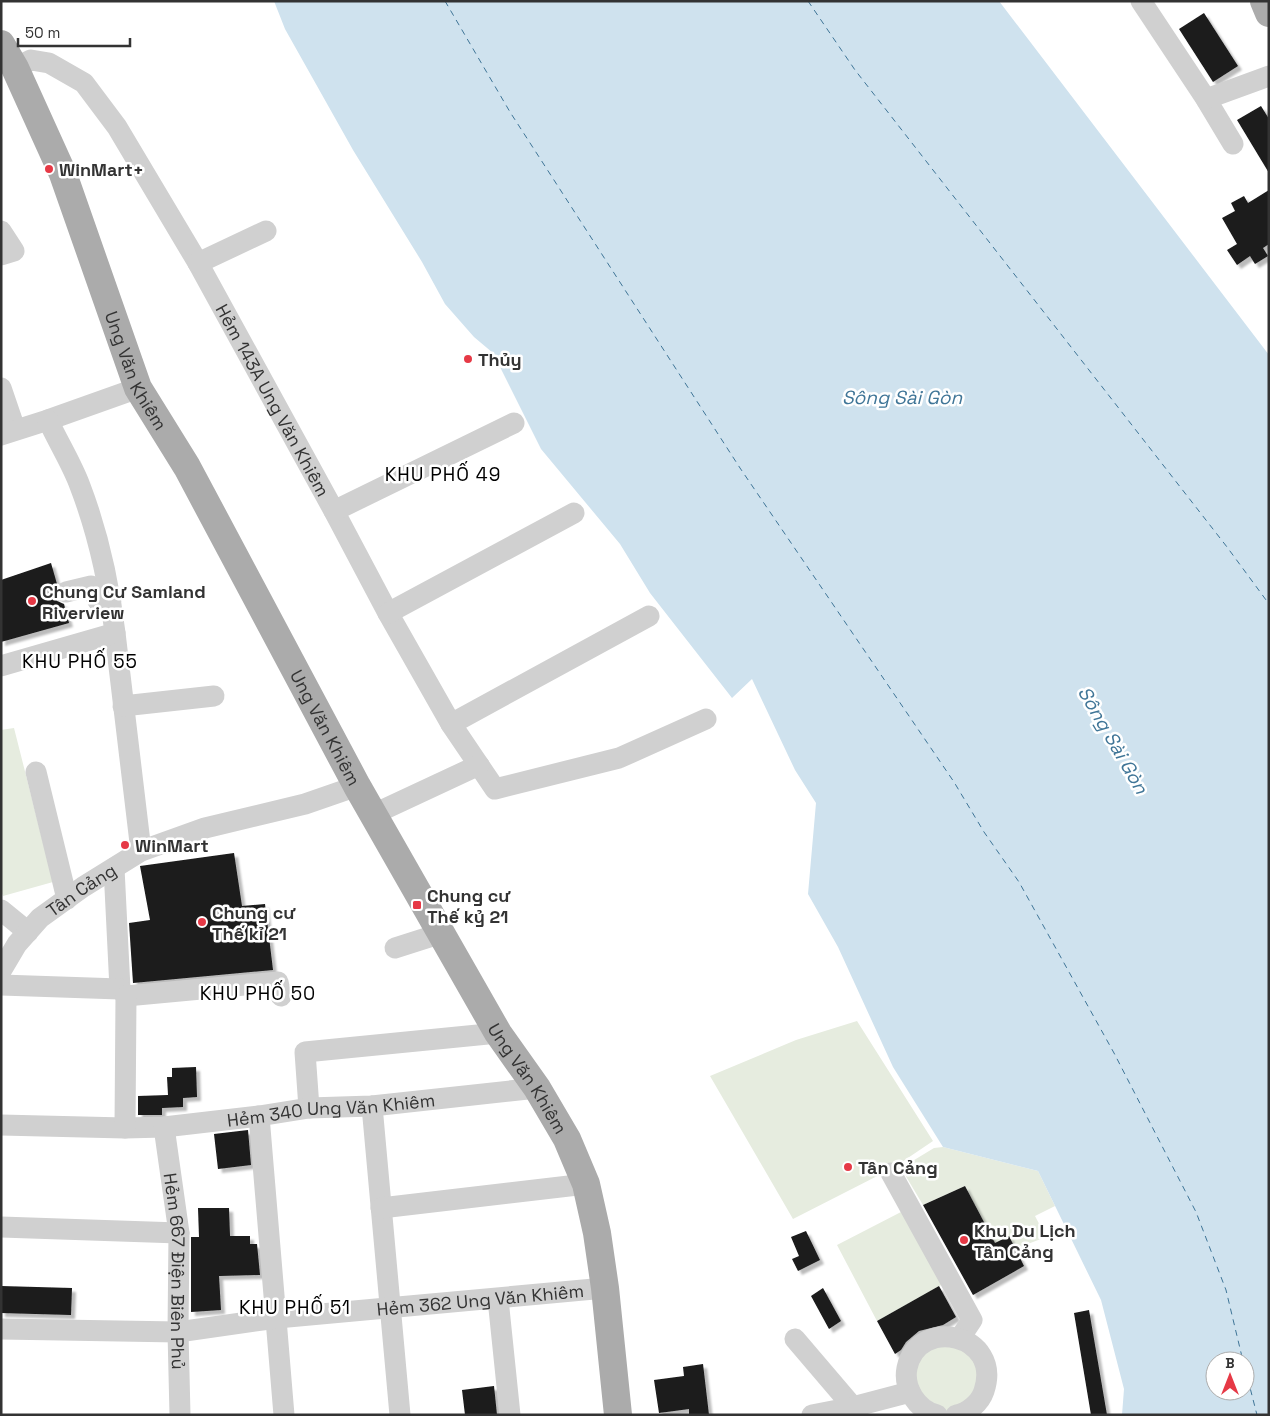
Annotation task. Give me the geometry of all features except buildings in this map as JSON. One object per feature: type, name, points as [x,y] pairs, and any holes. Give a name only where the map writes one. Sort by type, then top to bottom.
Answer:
[{"type":"main road","points":[[1264,1],[1269,13]]},
{"type":"main road","name":"Ung Văn Khiêm","points":[[5,53],[63,174],[138,388],[187,467],[357,786],[498,1033],[536,1088],[567,1139],[586,1184],[597,1233],[605,1288],[618,1415]]},
{"type":"street","points":[[1142,1],[1233,144]]},
{"type":"street","name":"Hẻm 143A Ung Văn Khiêm","points":[[5,53],[49,63],[84,83],[117,127],[198,263],[388,613],[451,724],[495,788],[619,758],[706,719]]},
{"type":"street","points":[[1206,99],[1269,76]]},
{"type":"street","points":[[1,231],[14,252],[1,255]]},
{"type":"street","points":[[198,263],[266,231]]},
{"type":"street","points":[[1,388],[8,432],[138,388]]},
{"type":"street","points":[[48,420],[80,486],[102,558],[115,633],[141,851]]},
{"type":"street","points":[[334,511],[514,423]]},
{"type":"street","points":[[388,613],[574,513]]},
{"type":"street","points":[[66,592],[91,586],[98,601],[110,599]]},
{"type":"street","points":[[451,724],[649,616]]},
{"type":"street","points":[[1,666],[115,633]]},
{"type":"street","points":[[123,706],[214,696]]},
{"type":"street","points":[[374,814],[479,765]]},
{"type":"street","points":[[36,772],[67,899]]},
{"type":"street","name":"Tân Cảng","points":[[1,971],[16,944],[40,918],[141,851],[205,828],[305,804],[357,786]]},
{"type":"street","points":[[114,868],[123,993],[125,1128]]},
{"type":"street","points":[[1,910],[28,932]]},
{"type":"street","points":[[396,948],[442,933]]},
{"type":"street","points":[[1,985],[123,993],[278,982],[281,996]]},
{"type":"street","points":[[309,1108],[305,1052],[498,1033]]},
{"type":"street","name":"Hẻm 340 Ung Văn Khiêm","points":[[1,1125],[164,1127],[309,1108],[372,1106],[536,1088]]},
{"type":"street","points":[[372,1106],[400,1415]]},
{"type":"street","points":[[259,1116],[284,1415]]},
{"type":"street","name":"Hẻm 667 Điện Biên Phủ","points":[[164,1127],[179,1234],[178,1332],[180,1415]]},
{"type":"street","points":[[891,1172],[972,1320],[960,1338]]},
{"type":"street","points":[[381,1208],[586,1184]]},
{"type":"street","points":[[1,1228],[179,1234]]},
{"type":"street","name":"Hẻm 362 Ung Văn Khiêm","points":[[1,1329],[178,1332],[277,1318],[605,1288]]},
{"type":"street","points":[[498,1299],[510,1415]]},
{"type":"street","points":[[937,1415],[922,1408],[910,1392],[907,1382],[907,1368],[912,1355],[920,1346],[932,1339],[946,1336],[960,1338],[971,1344],[981,1354],[986,1367],[987,1381],[982,1396],[973,1407],[956,1415]]},
{"type":"street","points":[[795,1339],[851,1411]]},
{"type":"street","points":[[812,1415],[851,1411],[910,1392]]},
{"type":"shaded area","points":[[14,728],[53,882],[3,896],[1,891],[1,730]]},
{"type":"shaded area","points":[[857,1021],[933,1141],[893,1168],[793,1219],[710,1076],[796,1040]]},
{"type":"shaded area","points":[[943,1147],[1038,1171],[1055,1206],[1035,1216],[1046,1237],[1015,1249],[1009,1236],[995,1243],[965,1186],[923,1205],[901,1168],[934,1148]]},
{"type":"shaded area","points":[[901,1212],[945,1283],[877,1321],[837,1245]]},
{"type":"shaded area","points":[[946,1340],[977,1357],[978,1394],[947,1412],[914,1390],[916,1357]]},
{"type":"water","name":"Sông Sài Gòn","points":[[274,1],[999,1],[1269,355],[1269,1415],[1122,1415],[1124,1389],[1101,1300],[1038,1171],[943,1147],[893,1067],[838,947],[808,894],[816,803],[795,770],[752,679],[732,698],[650,593],[620,544],[541,449],[493,353],[474,337],[445,304],[422,262],[353,150],[285,29]]},
{"type":"ferry route","points":[[445,1],[510,112],[740,468],[954,782],[984,832],[1019,882],[1114,1053],[1196,1212],[1226,1290],[1241,1351]]},
{"type":"ferry route","points":[[808,1],[855,70],[1227,547],[1269,604]]},
{"type":"ferry route","points":[[1253,1401],[1257,1415]]},
{"type":"place","name":"WinMart+","points":[[49,169]]},
{"type":"place","name":"Thủy","points":[[468,359]]},
{"type":"place","name":"Chung Cư Samland Riverview","points":[[32,601]]},
{"type":"place","name":"WinMart","points":[[125,845]]},
{"type":"place","name":"Chung cư Thế kỷ 21","points":[[417,905]]},
{"type":"place","name":"Chung cư Thế kỉ 21","points":[[202,922]]},
{"type":"place","name":"Tân Cảng","points":[[848,1167]]},
{"type":"place","name":"Khu Du Lịch Tân Cảng","points":[[964,1240]]},
{"type":"district","name":"KHU PHỐ 49","points":[[443,474]]},
{"type":"district","name":"KHU PHỐ 55","points":[[80,661]]},
{"type":"district","name":"KHU PHỐ 50","points":[[258,993]]},
{"type":"district","name":"KHU PHỐ 51","points":[[295,1307]]}]
